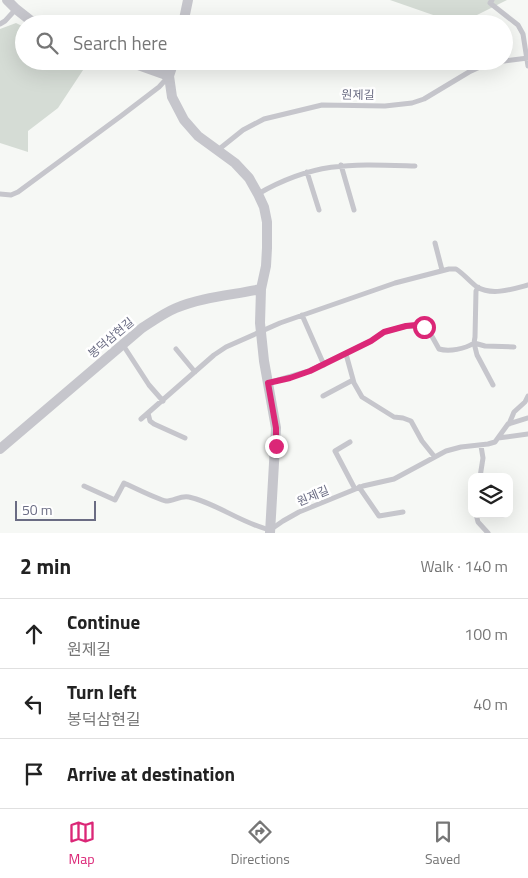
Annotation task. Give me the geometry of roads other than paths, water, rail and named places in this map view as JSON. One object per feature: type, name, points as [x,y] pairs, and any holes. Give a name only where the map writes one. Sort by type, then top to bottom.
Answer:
[{"type":"street","points":[[7,0],[24,15]]},
{"type":"street","points":[[185,15],[188,0]]},
{"type":"street","points":[[152,70],[169,76]]},
{"type":"street","points":[[171,70],[169,76],[172,97],[184,120],[198,136],[235,163],[249,178],[264,207],[267,222],[266,266],[260,289],[261,330],[264,361],[276,428],[270,532]]},
{"type":"street","name":"봉덕삼현길","points":[[0,449],[142,328],[176,308],[260,289]]},
{"type":"lane","points":[[492,0],[490,3],[505,15]]},
{"type":"lane","points":[[0,24],[16,9]]},
{"type":"lane","points":[[513,21],[518,25],[523,34],[528,66]]},
{"type":"lane","points":[[513,60],[527,58]]},
{"type":"lane","name":"원제길","points":[[218,150],[243,130],[264,119],[322,105],[385,106],[412,103],[424,99],[473,70]]},
{"type":"lane","points":[[0,194],[12,195],[18,192],[159,87],[169,76]]},
{"type":"lane","points":[[258,194],[279,182],[307,172],[341,165],[416,166]]},
{"type":"lane","points":[[341,165],[354,210]]},
{"type":"lane","points":[[307,172],[319,210]]},
{"type":"lane","points":[[434,243],[442,270]]},
{"type":"lane","points":[[141,419],[226,347],[253,336],[261,330],[302,315],[395,283],[442,270],[456,269],[478,287],[498,291],[528,285]]},
{"type":"lane","points":[[478,287],[474,343],[477,355],[493,385]]},
{"type":"lane","points":[[302,315],[324,365]]},
{"type":"lane","points":[[268,383],[290,378],[324,365],[371,341],[384,332],[416,325],[424,327],[429,331],[439,349],[445,351],[474,343],[485,346],[514,347]]},
{"type":"lane","points":[[122,344],[149,385],[163,400]]},
{"type":"lane","points":[[176,349],[195,372]]},
{"type":"lane","points":[[346,354],[357,392],[369,403],[394,417],[411,421],[422,441],[434,456]]},
{"type":"lane","points":[[323,396],[353,380]]},
{"type":"lane","name":"원제길","points":[[270,532],[283,521],[299,512],[357,488],[394,479],[434,456],[461,447],[481,446],[495,442],[514,412],[525,402],[528,396]]},
{"type":"lane","points":[[148,413],[150,421],[154,424],[185,438]]},
{"type":"lane","points":[[508,424],[528,418]]},
{"type":"lane","points":[[498,438],[528,434]]},
{"type":"lane","points":[[350,442],[335,450],[357,488],[379,516],[403,512]]},
{"type":"lane","points":[[480,473],[481,446]]},
{"type":"lane","points":[[84,486],[115,500],[124,483],[166,501],[185,496],[201,501],[244,522],[270,532]]},
{"type":"lane","points":[[477,518],[478,522],[488,533]]}]
